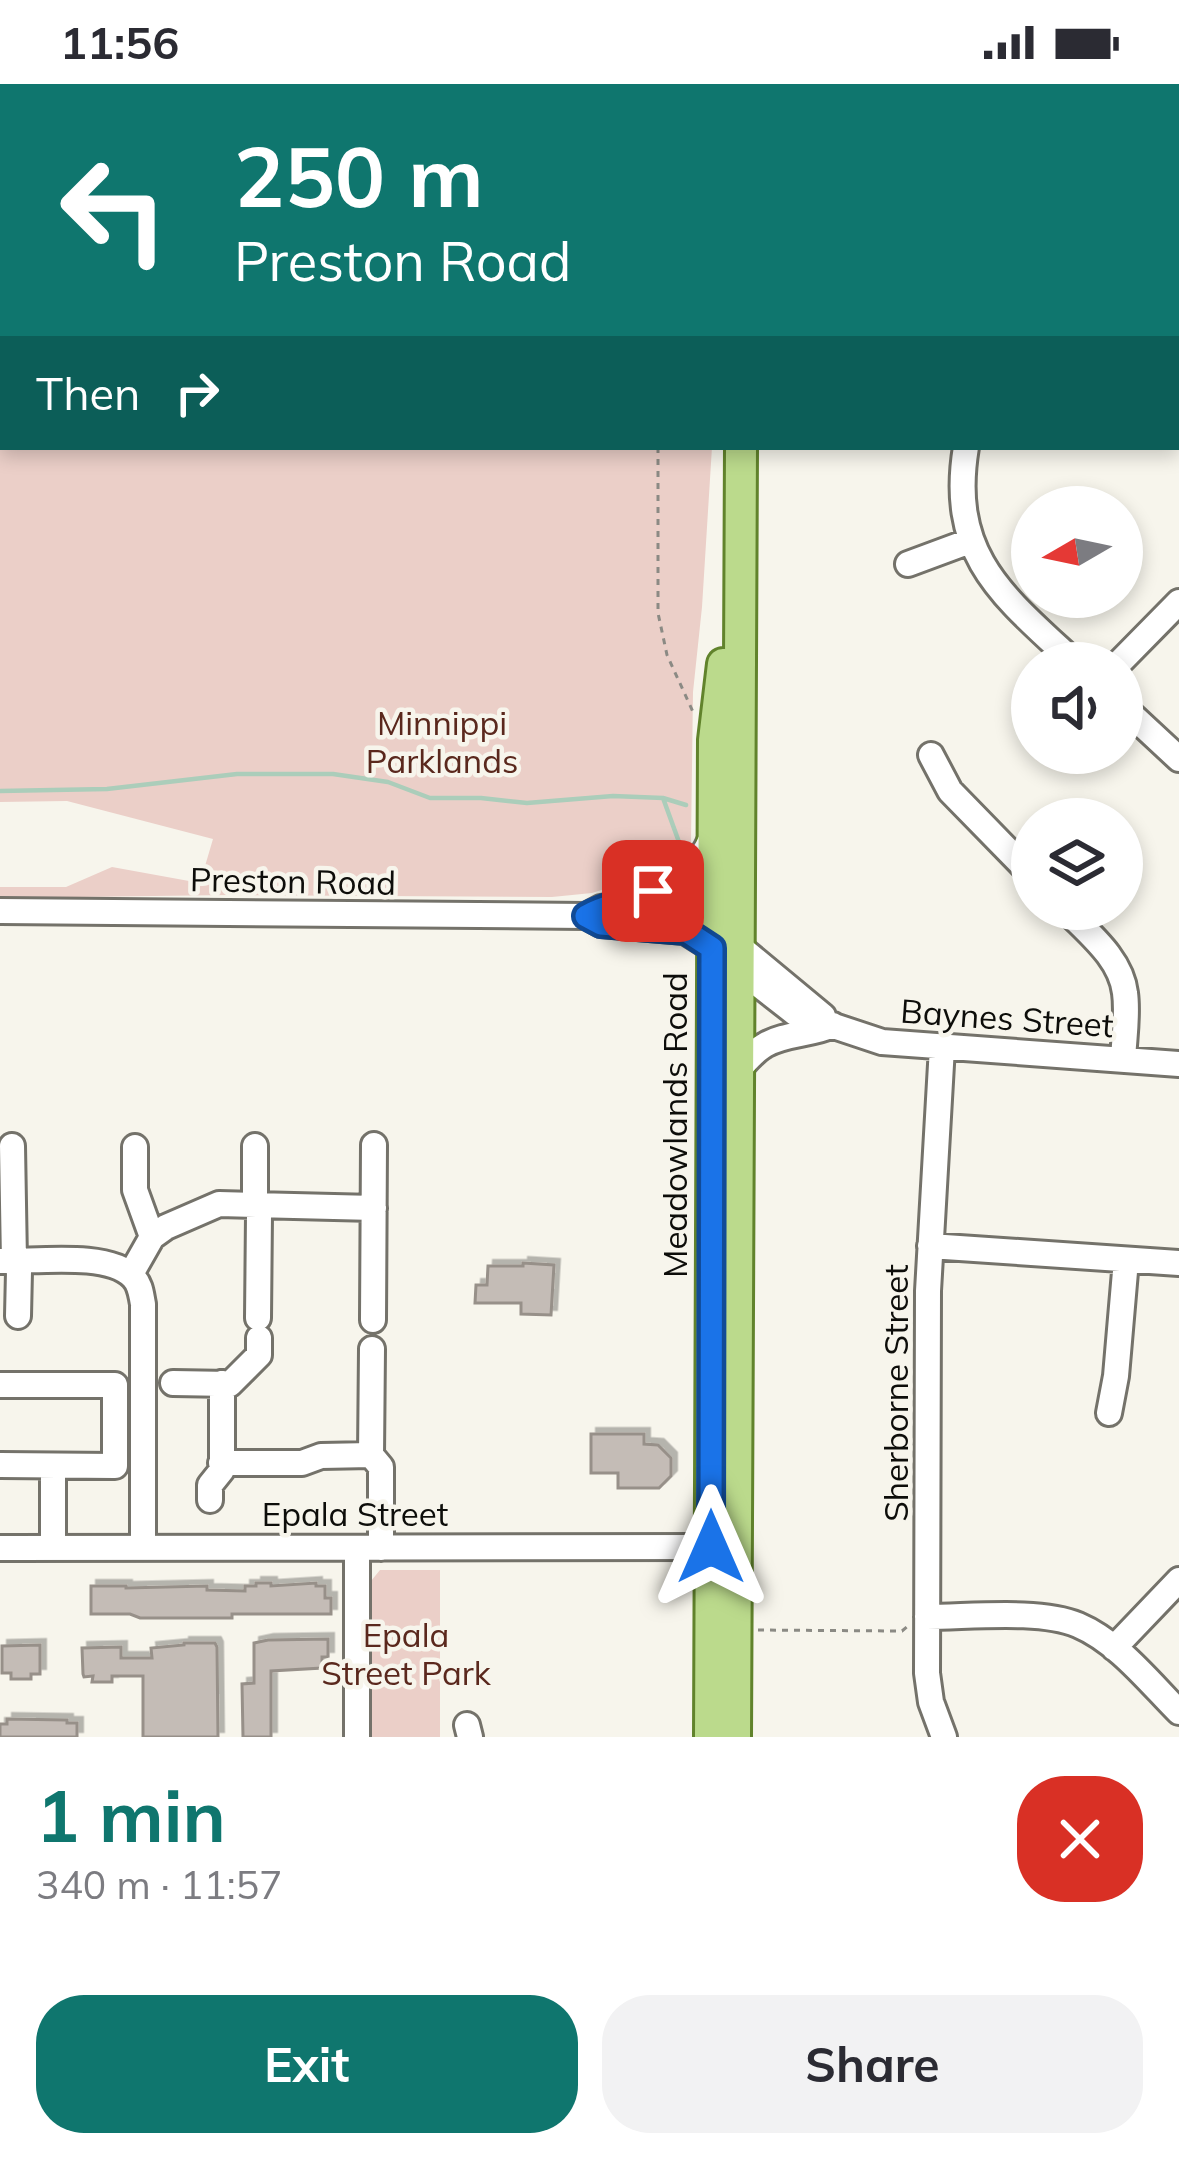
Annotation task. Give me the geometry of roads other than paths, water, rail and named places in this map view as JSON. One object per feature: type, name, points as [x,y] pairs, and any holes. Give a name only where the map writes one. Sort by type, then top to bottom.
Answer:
[{"type":"main road","name":"Meadowlands Road","points":[[710,1737],[724,946],[741,450]]},
{"type":"main road","name":"Meadowlands Road","points":[[735,1737],[736,1072],[713,835],[714,740],[741,516]]},
{"type":"street","points":[[966,450],[962,481],[970,541],[979,561],[1010,603],[1052,642]]},
{"type":"street","points":[[908,564],[970,541]]},
{"type":"street","points":[[1140,642],[1179,602]]},
{"type":"street","points":[[1143,726],[1179,759]]},
{"type":"street","points":[[931,755],[950,791],[1011,853]]},
{"type":"street","points":[[628,903],[693,870],[713,835]]},
{"type":"street","name":"Preston Road","points":[[586,916],[628,903],[676,910],[724,946]]},
{"type":"street","name":"Preston Road","points":[[0,911],[586,916],[601,924],[686,931],[724,946]]},
{"type":"street","points":[[1085,930],[1120,974],[1126,995],[1123,1060]]},
{"type":"street","name":"Baynes Street","points":[[724,946],[796,992],[833,1025],[882,1042],[1179,1064]]},
{"type":"street","points":[[736,1072],[763,1046],[833,1025]]},
{"type":"street","name":"Sherborne Street","points":[[941,1047],[930,1246],[927,1673],[944,1737]]},
{"type":"street","points":[[373,1320],[374,1145]]},
{"type":"street","points":[[7,1261],[12,1146]]},
{"type":"street","points":[[173,1383],[230,1384],[259,1354],[255,1146]]},
{"type":"street","points":[[135,1147],[135,1190],[152,1237]]},
{"type":"street","points":[[131,1274],[152,1237],[219,1204],[374,1208]]},
{"type":"street","points":[[930,1246],[1179,1263]]},
{"type":"street","points":[[7,1261],[85,1260],[131,1274],[139,1283],[143,1548]]},
{"type":"street","points":[[1109,1413],[1126,1260]]},
{"type":"street","points":[[7,1261],[19,1271],[18,1316]]},
{"type":"street","points":[[357,1737],[369,1548],[381,1466],[371,1455],[372,1349]]},
{"type":"street","points":[[211,1500],[210,1485],[222,1470],[222,1383]]},
{"type":"street","points":[[0,1385],[115,1385],[115,1466],[0,1465]]},
{"type":"street","points":[[221,1463],[302,1463],[321,1456],[371,1455]]},
{"type":"street","points":[[53,1466],[53,1548]]},
{"type":"street","name":"Epala Street","points":[[0,1548],[711,1547]]},
{"type":"street","points":[[1114,1648],[1179,1580]]},
{"type":"street","points":[[927,1620],[1049,1617],[1080,1626],[1114,1648],[1179,1712]]},
{"type":"waterway","points":[[0,791],[107,789],[237,774],[333,774],[388,782],[430,798],[527,803],[613,796],[663,798],[686,805]]},
{"type":"waterway","points":[[663,798],[683,853]]},
{"type":"park label","name":"Minnippi Parklands","points":[[442,742]]},
{"type":"park label","name":"Epala Street Park","points":[[406,1654]]}]
